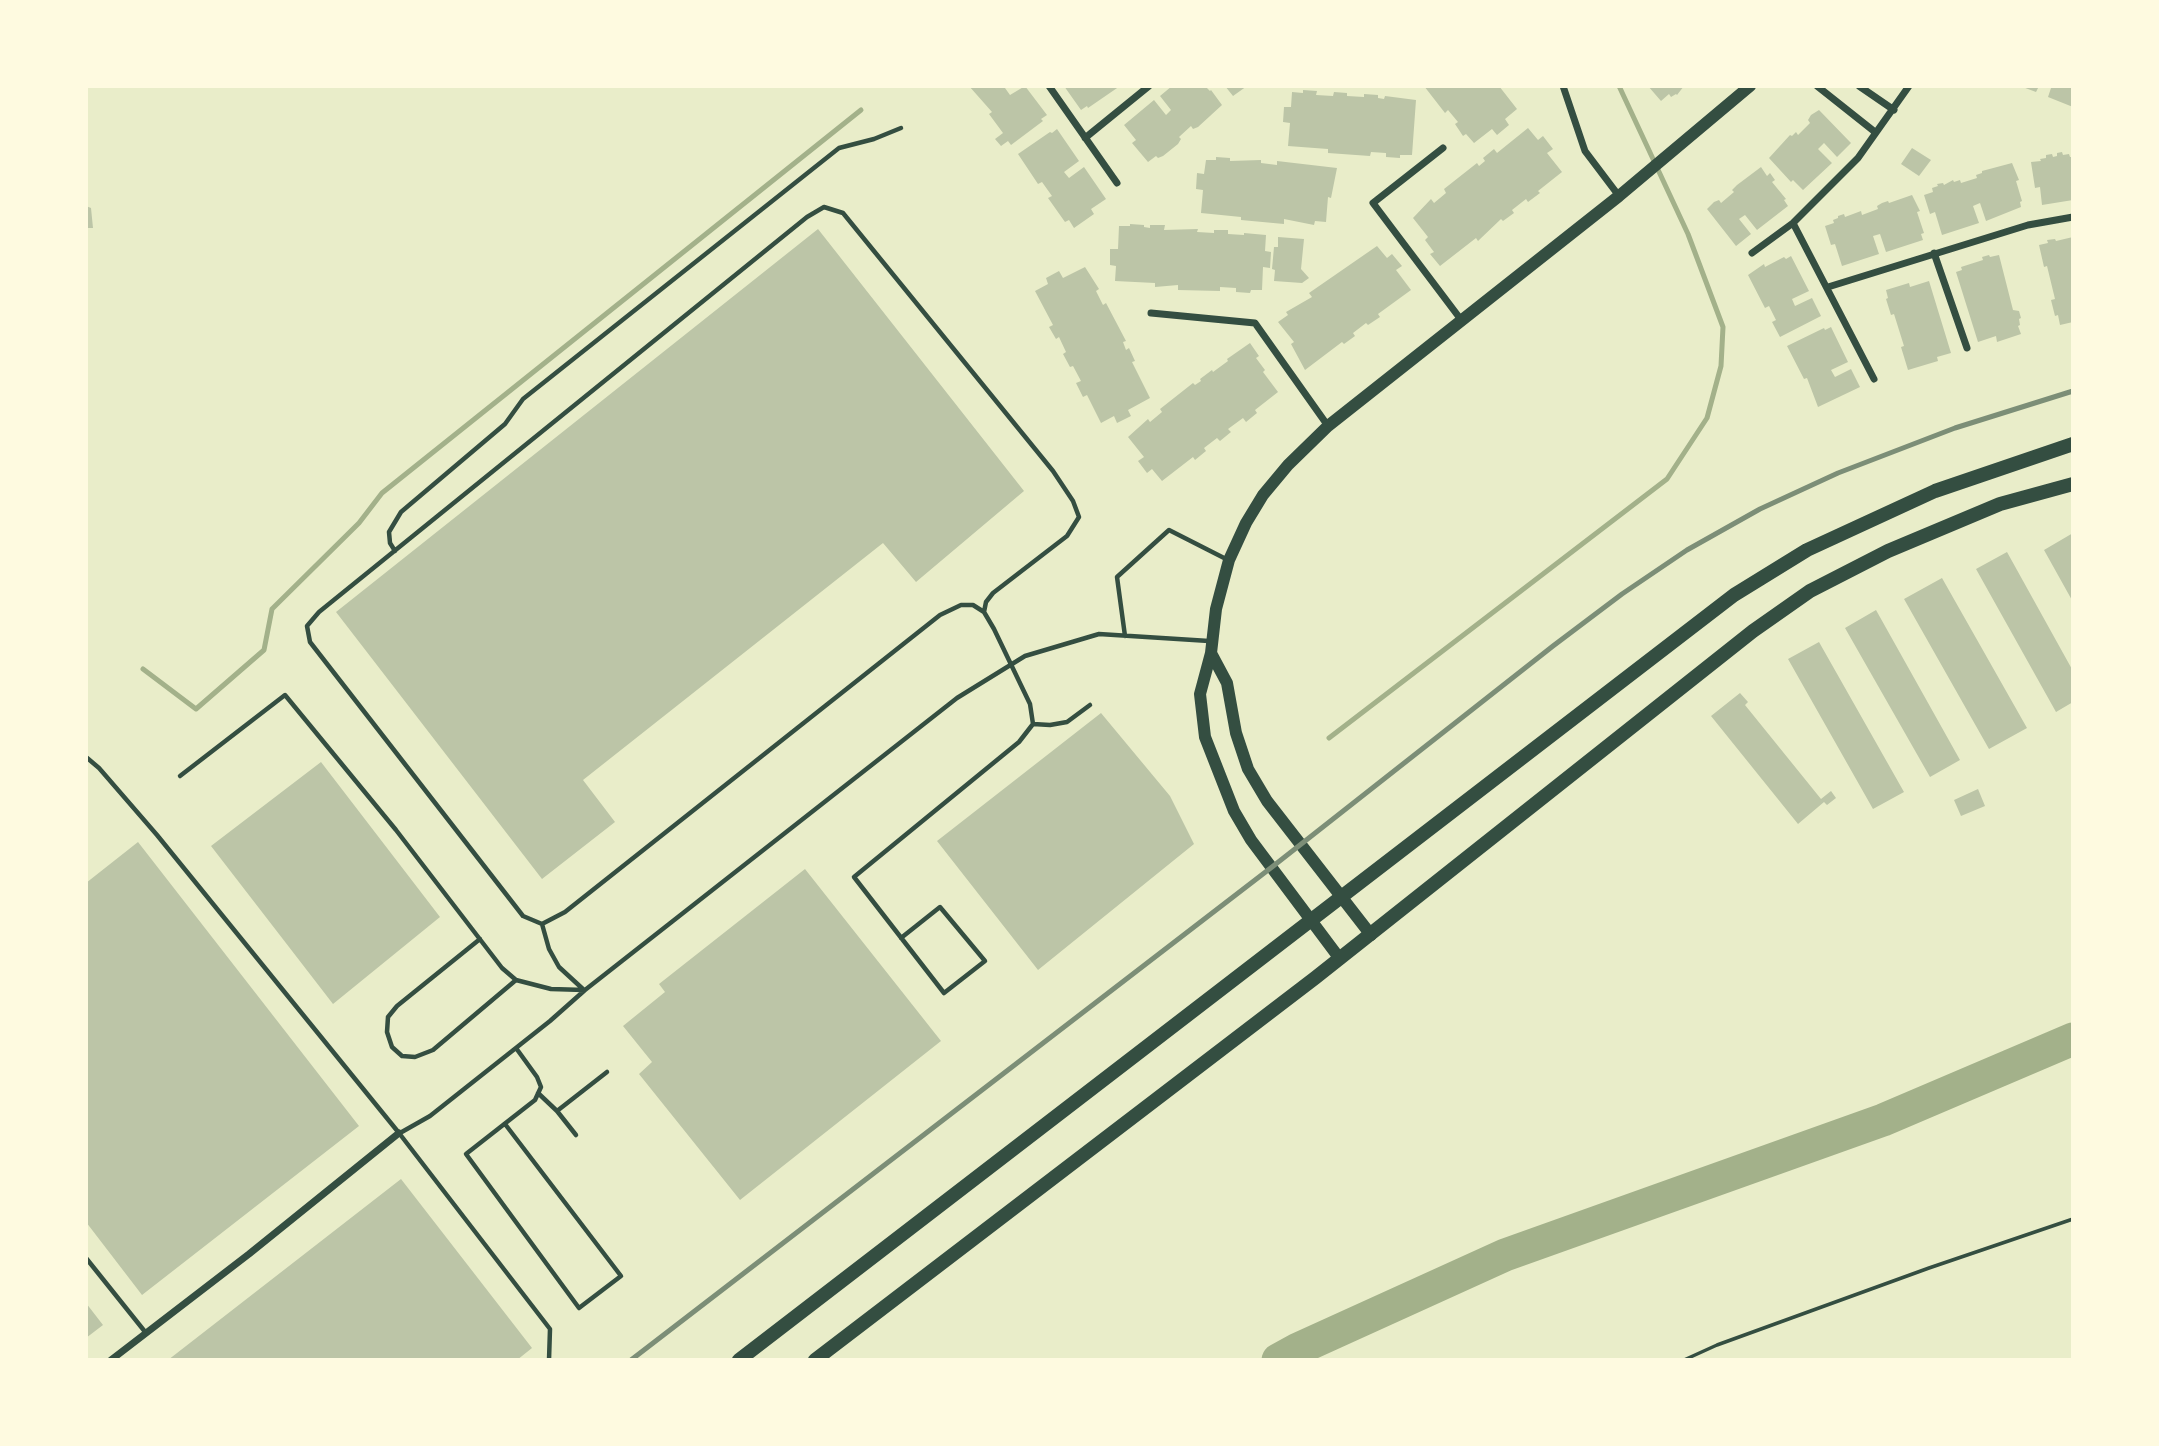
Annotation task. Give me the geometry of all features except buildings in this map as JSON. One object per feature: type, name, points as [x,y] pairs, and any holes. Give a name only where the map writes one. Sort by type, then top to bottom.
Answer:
[{"type":"main road","points":[[1340,959],[1251,840],[1218,776],[1205,737],[1200,694],[1212,647],[1216,609],[1229,560],[1246,523],[1263,495],[1288,465],[1328,426],[1619,195],[1750,86]]},
{"type":"main road","points":[[739,1360],[1734,595],[1807,550],[1935,491],[2073,444]]},
{"type":"main road","points":[[815,1360],[1340,959],[1753,631],[1810,591],[1888,551],[2000,504],[2073,484]]},
{"type":"main road","points":[[1212,647],[1227,684],[1236,733],[1248,769],[1267,802],[1371,935]]},
{"type":"street","points":[[1049,86],[1117,183]]},
{"type":"street","points":[[1085,138],[1149,86]]},
{"type":"street","points":[[1563,86],[1585,151],[1619,195]]},
{"type":"street","points":[[1817,86],[1875,132]]},
{"type":"street","points":[[1859,86],[1894,110]]},
{"type":"street","points":[[1752,253],[1793,223],[1858,158],[1909,86]]},
{"type":"street","points":[[1443,148],[1373,203],[1462,321]]},
{"type":"street","points":[[1828,287],[2028,225],[2073,216]]},
{"type":"street","points":[[1793,223],[1874,379]]},
{"type":"street","points":[[1934,253],[1967,348]]},
{"type":"street","points":[[1151,313],[1255,323],[1328,426]]},
{"type":"street","points":[[111,1360],[249,1254],[399,1133]]},
{"type":"lane","points":[[395,551],[390,543],[389,532],[401,512],[505,424],[523,399],[839,148],[874,139],[901,128]]},
{"type":"lane","points":[[542,924],[523,916],[310,642],[307,626],[319,612],[807,217],[824,207],[844,213],[1060,480],[1073,501],[1079,517],[1067,536],[993,593],[986,602],[984,612]]},
{"type":"lane","points":[[1125,636],[1117,577],[1169,530],[1229,560]]},
{"type":"lane","points":[[542,924],[565,912],[940,615],[961,605],[973,605],[984,612],[1011,665],[1030,704],[1033,723],[1019,742],[854,877],[901,938],[944,993],[985,961],[940,907],[901,938]]},
{"type":"lane","points":[[399,1133],[430,1116],[585,990],[957,698],[1024,656],[1099,634],[1212,647]]},
{"type":"lane","points":[[180,776],[285,695],[396,830],[502,968],[516,980],[551,989],[585,990]]},
{"type":"lane","points":[[1033,723],[1051,725],[1067,722],[1090,705]]},
{"type":"lane","points":[[86,757],[99,768],[157,835],[399,1133],[550,1329],[549,1360]]},
{"type":"lane","points":[[542,924],[549,949],[559,967],[585,990]]},
{"type":"lane","points":[[480,939],[397,1006],[388,1017],[387,1032],[392,1047],[401,1056],[415,1057],[433,1050],[516,980]]},
{"type":"lane","points":[[505,1124],[621,1276],[579,1308],[466,1154],[535,1100],[541,1087],[516,1048]]},
{"type":"lane","points":[[556,1111],[607,1072]]},
{"type":"lane","points":[[538,1093],[576,1135]]},
{"type":"lane","points":[[86,1258],[146,1333]]},
{"type":"path","points":[[1684,1360],[1717,1345],[1929,1268],[2073,1219]]},
{"type":"waterway","points":[[1329,738],[1667,479],[1707,418],[1721,366],[1723,327],[1688,234],[1619,86]]},
{"type":"waterway","points":[[143,669],[196,709],[264,650],[272,609],[359,523],[382,493],[861,110]]},
{"type":"waterway","points":[[1278,1360],[1505,1255],[1883,1120],[2073,1039]]},
{"type":"railway","points":[[631,1360],[1272,867],[1553,646],[1687,550],[1760,509],[1838,473],[1955,428],[2073,391]]}]
